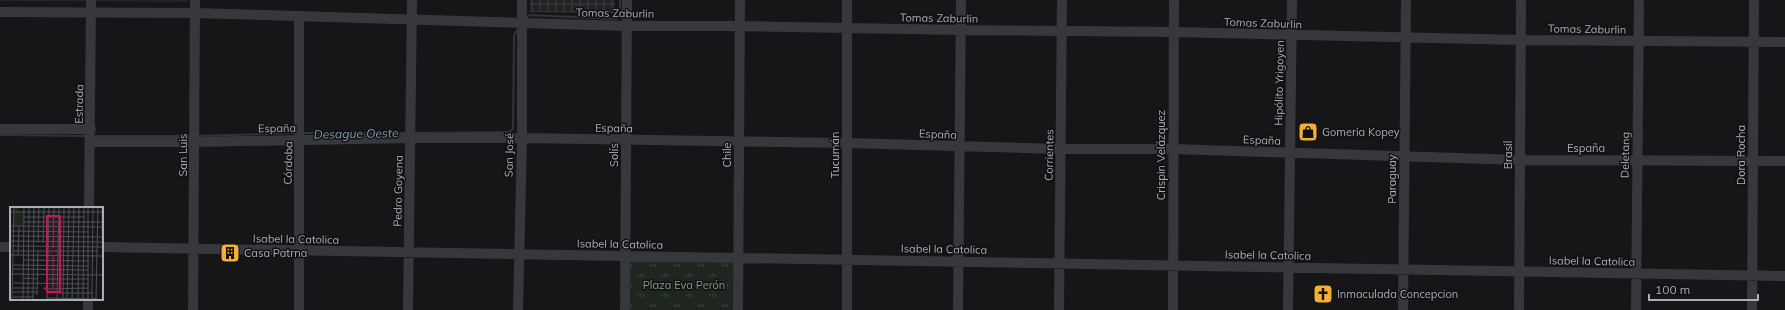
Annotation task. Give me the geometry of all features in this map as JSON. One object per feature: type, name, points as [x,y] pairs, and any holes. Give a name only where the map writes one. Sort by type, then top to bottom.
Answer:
[{"type":"street","name":"Estrada","points":[[90,207],[92,0]]},
{"type":"street","name":"San Luis","points":[[193,310],[196,0]]},
{"type":"street","name":"Pedro Goyena","points":[[408,310],[412,0]]},
{"type":"street","name":"San José","points":[[518,310],[518,254],[522,138],[522,0]]},
{"type":"street","name":"Solís","points":[[625,310],[627,0]]},
{"type":"street","name":"Chile","points":[[738,310],[740,0]]},
{"type":"street","name":"Tucumán","points":[[847,0],[847,310]]},
{"type":"street","points":[[958,310],[961,0]]},
{"type":"street","name":"Corrientes","points":[[1059,310],[1062,0]]},
{"type":"street","name":"Crispin Velázquez","points":[[1173,310],[1174,0]]},
{"type":"street","name":"Hipólito Yrigoyen","points":[[1288,310],[1292,0]]},
{"type":"street","name":"Paraguay","points":[[1403,310],[1406,0]]},
{"type":"street","name":"Brasil","points":[[1519,310],[1521,0]]},
{"type":"street","name":"Deletang","points":[[1636,310],[1639,0]]},
{"type":"street","name":"Dora Rocha","points":[[1752,310],[1754,0]]},
{"type":"street","name":"Tomas Zaburlin","points":[[0,12],[196,13],[627,26],[740,26],[1061,32],[1174,32],[1638,42],[1785,42]]},
{"type":"street","name":"Córdoba","points":[[299,16],[299,310]]},
{"type":"street","points":[[0,129],[90,129]]},
{"type":"street","name":"España","points":[[90,142],[522,138],[846,143],[1061,149],[1173,149],[1520,160],[1785,161]]},
{"type":"street","name":"Isabel la Catolica","points":[[103,247],[1785,276]]},
{"type":"shaded area","points":[[530,0],[615,0],[615,13],[530,12]]},
{"type":"green space","points":[[189,0],[189,2],[0,1]]},
{"type":"green space","name":"Plaza Eva Perón","points":[[632,261],[734,263],[738,310],[629,310],[630,266]]},
{"type":"waterway","name":"Desague Oeste","points":[[526,19],[529,15],[617,19],[620,14],[620,0]]},
{"type":"waterway","name":"Desague Oeste","points":[[413,133],[509,132],[513,129],[514,36],[517,30]]},
{"type":"waterway","name":"Desague Oeste","points":[[197,136],[296,133]]},
{"type":"waterway","name":"Desague Oeste","points":[[303,133],[406,133]]},
{"type":"waterway","name":"Desague Oeste","points":[[0,135],[86,136]]},
{"type":"waterway","name":"Desague Oeste","points":[[96,136],[191,136]]},
{"type":"place","name":"Gomeria Kopey","points":[[1308,132]]},
{"type":"place","name":"Casa Patrna","points":[[230,253]]},
{"type":"place","name":"Inmaculada Concepcion","points":[[1323,294]]}]
